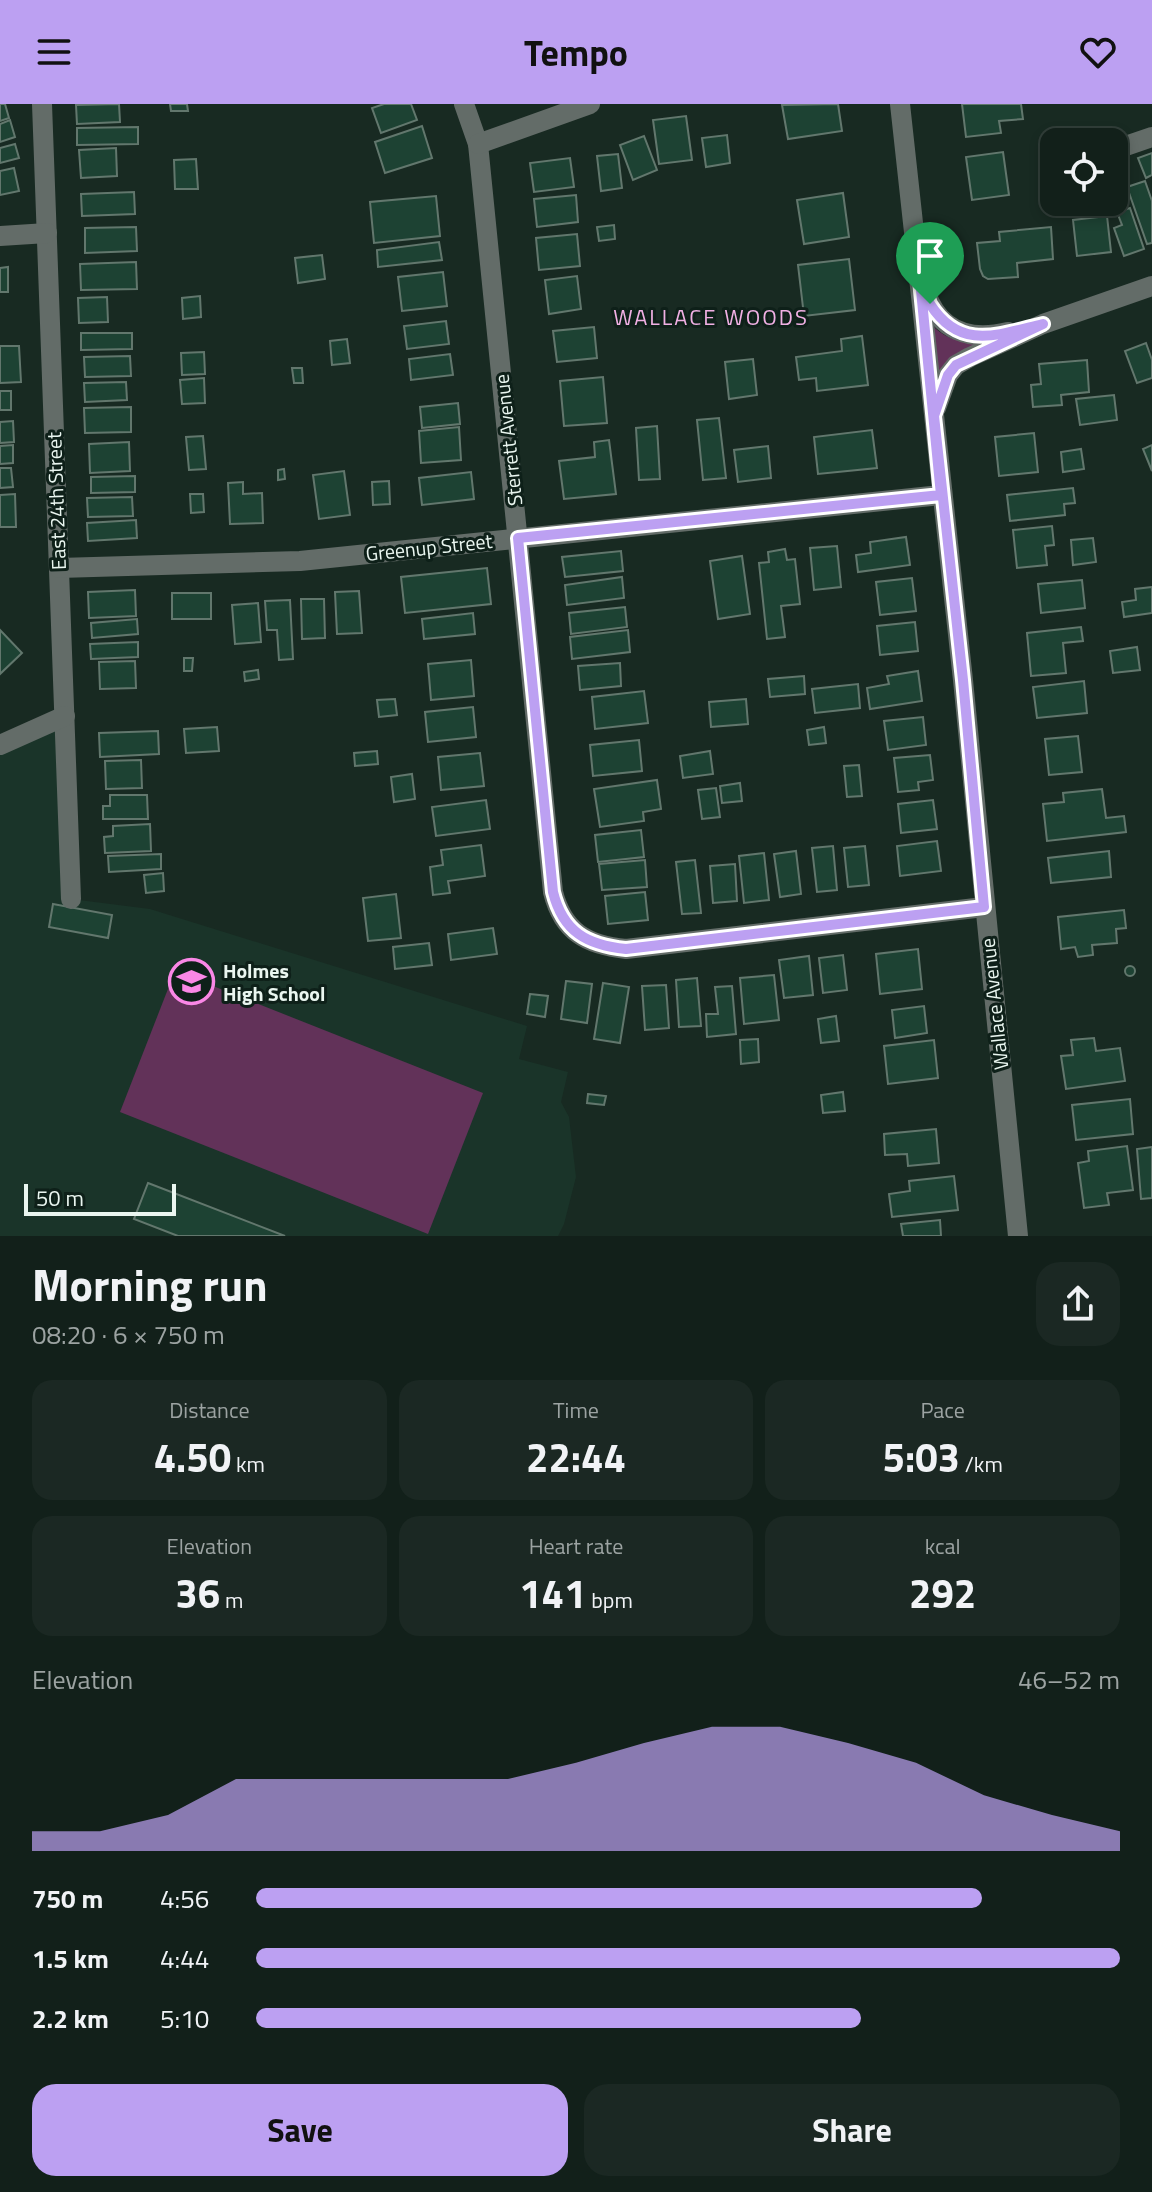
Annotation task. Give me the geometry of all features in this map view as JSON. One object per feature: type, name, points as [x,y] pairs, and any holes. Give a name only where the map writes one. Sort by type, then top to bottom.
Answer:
[{"type":"street","name":"East 24th Street","points":[[42,104],[71,899]]},
{"type":"street","name":"Sterrett Avenue","points":[[464,104],[478,144],[553,892],[562,917],[593,944],[626,949],[984,907]]},
{"type":"street","points":[[478,144],[590,104]]},
{"type":"street","name":"Wallace Avenue","points":[[900,104],[963,680],[1018,1236]]},
{"type":"street","points":[[1128,145],[1152,137]]},
{"type":"street","points":[[0,236],[47,233]]},
{"type":"street","points":[[919,270],[930,304],[941,321],[961,334],[993,336],[1043,324],[1152,286]]},
{"type":"street","points":[[934,416],[948,375],[956,365],[1043,324]]},
{"type":"street","name":"Greenup Street","points":[[59,568],[300,561],[941,495]]},
{"type":"street","points":[[0,745],[65,716]]},
{"type":"shaded area","points":[[930,323],[952,338],[979,341],[938,382]]},
{"type":"shaded area","name":"Holmes High School","points":[[65,716],[71,899],[150,909],[527,1026],[519,1059],[568,1072],[561,1102],[569,1117],[576,1177],[558,1236],[0,1236],[0,745]]},
{"type":"shaded area","points":[[175,971],[483,1093],[428,1234],[120,1112]]},
{"type":"building","points":[[0,104],[5,104],[9,118],[0,121]]},
{"type":"building","points":[[119,104],[120,122],[77,124],[76,105]]},
{"type":"building","points":[[170,104],[187,104],[188,111],[171,111]]},
{"type":"building","points":[[384,104],[411,104],[417,120],[381,133],[372,108]]},
{"type":"building","points":[[838,104],[842,131],[788,139],[782,105]]},
{"type":"building","points":[[962,104],[1021,104],[1023,119],[999,121],[1001,133],[966,137]]},
{"type":"building","points":[[686,116],[692,160],[659,164],[653,120]]},
{"type":"building","points":[[10,120],[15,137],[0,142],[0,124]]},
{"type":"building","points":[[422,126],[432,158],[385,173],[375,142]]},
{"type":"building","points":[[138,127],[138,144],[77,145],[77,128]]},
{"type":"building","points":[[727,135],[730,163],[706,167],[702,138]]},
{"type":"building","points":[[644,136],[657,170],[633,180],[620,145]]},
{"type":"building","points":[[15,144],[19,158],[0,163],[0,148]]},
{"type":"building","points":[[116,148],[117,176],[81,178],[79,150]]},
{"type":"building","points":[[1003,152],[1009,195],[972,200],[966,157]]},
{"type":"building","points":[[1152,153],[1152,175],[1146,178],[1138,158]]},
{"type":"building","points":[[618,154],[622,188],[601,191],[597,156]]},
{"type":"building","points":[[570,158],[574,187],[534,192],[530,163]]},
{"type":"building","points":[[196,159],[198,189],[175,189],[174,160]]},
{"type":"building","points":[[14,168],[19,191],[0,195],[0,171]]},
{"type":"building","points":[[1145,181],[1152,201],[1152,243],[1147,244],[1128,187]]},
{"type":"building","points":[[134,192],[135,214],[82,216],[81,194]]},
{"type":"building","points":[[843,193],[849,237],[804,244],[797,200]]},
{"type":"building","points":[[576,195],[578,222],[537,227],[534,199]]},
{"type":"building","points":[[436,196],[440,236],[374,243],[370,202]]},
{"type":"building","points":[[1128,209],[1144,249],[1124,256],[1114,228],[1122,225],[1119,216],[1128,216]]},
{"type":"building","points":[[1107,216],[1111,252],[1077,256],[1073,220]]},
{"type":"building","points":[[614,225],[615,239],[599,241],[597,227]]},
{"type":"building","points":[[136,227],[137,251],[85,253],[85,228]]},
{"type":"building","points":[[1051,227],[1053,259],[1017,263],[1018,277],[988,279],[983,276],[977,243],[1000,241],[999,232]]},
{"type":"building","points":[[577,234],[580,266],[539,270],[536,238]]},
{"type":"building","points":[[439,242],[442,260],[378,267],[377,250]]},
{"type":"building","points":[[322,255],[325,279],[298,283],[295,258]]},
{"type":"building","points":[[849,259],[855,310],[804,316],[798,265]]},
{"type":"building","points":[[136,262],[137,289],[81,290],[80,264]]},
{"type":"building","points":[[8,267],[8,292],[0,292],[0,268]]},
{"type":"building","points":[[443,272],[447,306],[402,311],[398,277]]},
{"type":"building","points":[[577,276],[581,309],[549,314],[545,280]]},
{"type":"building","points":[[200,296],[201,317],[183,319],[182,298]]},
{"type":"building","points":[[107,297],[108,322],[79,323],[78,298]]},
{"type":"building","points":[[446,321],[449,344],[407,349],[404,326]]},
{"type":"building","points":[[594,327],[597,358],[557,362],[553,331]]},
{"type":"building","points":[[81,333],[132,333],[132,349],[81,350]]},
{"type":"building","points":[[862,336],[868,385],[817,391],[816,378],[799,380],[796,357],[842,351],[841,339]]},
{"type":"building","points":[[347,339],[350,363],[332,365],[330,341]]},
{"type":"building","points":[[1146,343],[1152,360],[1152,378],[1137,383],[1125,351]]},
{"type":"building","points":[[0,346],[19,346],[21,382],[0,383]]},
{"type":"building","points":[[204,352],[205,374],[182,375],[181,353]]},
{"type":"building","points":[[450,354],[453,375],[411,380],[409,359]]},
{"type":"building","points":[[130,356],[131,376],[85,377],[84,357]]},
{"type":"building","points":[[753,359],[757,395],[729,399],[725,362]]},
{"type":"building","points":[[1087,360],[1089,392],[1061,395],[1062,405],[1033,407],[1031,385],[1041,384],[1039,364]]},
{"type":"building","points":[[292,368],[302,368],[303,383],[294,383]]},
{"type":"building","points":[[603,377],[607,423],[564,426],[560,381]]},
{"type":"building","points":[[204,378],[205,403],[182,404],[180,380]]},
{"type":"building","points":[[126,382],[127,400],[85,402],[84,383]]},
{"type":"building","points":[[0,391],[11,391],[11,410],[0,410]]},
{"type":"building","points":[[1114,395],[1117,420],[1080,425],[1076,399]]},
{"type":"building","points":[[458,403],[460,424],[422,428],[420,407]]},
{"type":"building","points":[[131,407],[131,432],[85,433],[84,408]]},
{"type":"building","points":[[719,418],[726,478],[703,480],[697,420]]},
{"type":"building","points":[[13,421],[14,442],[0,443],[0,422]]},
{"type":"building","points":[[657,426],[660,479],[639,480],[636,428]]},
{"type":"building","points":[[459,427],[461,460],[421,463],[419,431]]},
{"type":"building","points":[[872,430],[877,468],[818,474],[814,437]]},
{"type":"building","points":[[1034,433],[1038,472],[999,476],[995,437]]},
{"type":"building","points":[[203,436],[206,469],[189,470],[186,437]]},
{"type":"building","points":[[609,440],[616,494],[564,499],[559,461],[595,457],[594,442]]},
{"type":"building","points":[[129,442],[130,471],[90,473],[89,444]]},
{"type":"building","points":[[13,445],[13,463],[0,464],[0,446]]},
{"type":"building","points":[[1152,445],[1152,471],[1143,449]]},
{"type":"building","points":[[768,446],[771,478],[738,482],[734,450]]},
{"type":"building","points":[[1081,449],[1084,469],[1063,472],[1061,452]]},
{"type":"building","points":[[0,468],[11,468],[13,487],[0,488]]},
{"type":"building","points":[[284,469],[285,479],[278,480],[278,470]]},
{"type":"building","points":[[344,471],[350,515],[319,519],[313,475]]},
{"type":"building","points":[[471,472],[474,499],[422,505],[419,478]]},
{"type":"building","points":[[135,476],[135,492],[91,493],[91,477]]},
{"type":"building","points":[[389,481],[390,504],[373,505],[372,482]]},
{"type":"building","points":[[243,482],[243,494],[262,493],[263,523],[230,524],[228,483]]},
{"type":"building","points":[[1073,488],[1075,503],[1064,504],[1065,515],[1010,521],[1007,495]]},
{"type":"building","points":[[15,494],[16,527],[0,527],[0,495]]},
{"type":"building","points":[[190,494],[203,494],[204,512],[191,513]]},
{"type":"building","points":[[132,497],[133,516],[88,517],[87,498]]},
{"type":"building","points":[[136,520],[137,538],[88,541],[87,523]]},
{"type":"building","points":[[1052,526],[1054,545],[1045,546],[1047,565],[1017,568],[1013,530]]},
{"type":"building","points":[[906,537],[910,565],[858,572],[856,555],[871,553],[870,542]]},
{"type":"building","points":[[1093,538],[1096,562],[1073,565],[1071,540]]},
{"type":"building","points":[[837,546],[841,587],[814,590],[810,548]]},
{"type":"building","points":[[785,549],[787,560],[795,559],[800,604],[781,606],[785,637],[767,639],[759,563],[769,562],[768,552]]},
{"type":"building","points":[[621,551],[623,571],[565,577],[562,557]]},
{"type":"building","points":[[742,556],[750,614],[718,619],[710,561]]},
{"type":"building","points":[[487,568],[491,604],[405,613],[401,577]]},
{"type":"building","points":[[622,577],[624,598],[567,605],[565,585]]},
{"type":"building","points":[[912,578],[916,611],[880,615],[876,582]]},
{"type":"building","points":[[1082,580],[1085,608],[1041,613],[1038,584]]},
{"type":"building","points":[[1152,587],[1152,613],[1124,617],[1122,602],[1136,600],[1135,589]]},
{"type":"building","points":[[135,590],[136,616],[89,618],[88,592]]},
{"type":"building","points":[[359,591],[362,633],[337,634],[335,592]]},
{"type":"building","points":[[172,593],[211,593],[211,619],[172,619]]},
{"type":"building","points":[[301,599],[324,599],[325,638],[302,639]]},
{"type":"building","points":[[290,600],[293,659],[279,660],[277,630],[267,630],[265,601]]},
{"type":"building","points":[[258,603],[261,642],[235,644],[232,605]]},
{"type":"building","points":[[625,607],[627,627],[571,634],[569,613]]},
{"type":"building","points":[[473,613],[475,634],[424,639],[422,619]]},
{"type":"building","points":[[137,619],[138,634],[92,638],[91,623]]},
{"type":"building","points":[[915,622],[918,651],[880,655],[877,626]]},
{"type":"building","points":[[1081,627],[1083,641],[1063,643],[1066,673],[1031,676],[1027,633]]},
{"type":"building","points":[[0,630],[22,653],[0,674]]},
{"type":"building","points":[[628,630],[630,652],[572,659],[570,637]]},
{"type":"building","points":[[138,642],[138,657],[91,659],[90,644]]},
{"type":"building","points":[[1137,647],[1140,670],[1113,673],[1110,651]]},
{"type":"building","points":[[184,658],[193,658],[192,671],[184,671]]},
{"type":"building","points":[[471,660],[474,696],[431,700],[428,664]]},
{"type":"building","points":[[135,661],[136,688],[100,689],[99,662]]},
{"type":"building","points":[[620,663],[621,686],[580,690],[578,666]]},
{"type":"building","points":[[258,670],[259,679],[245,681],[244,672]]},
{"type":"building","points":[[918,671],[922,701],[870,709],[867,688],[889,684],[887,676]]},
{"type":"building","points":[[804,676],[805,694],[770,697],[768,679]]},
{"type":"building","points":[[1084,681],[1087,713],[1037,718],[1033,687]]},
{"type":"building","points":[[858,684],[860,708],[815,713],[812,689]]},
{"type":"building","points":[[644,691],[648,723],[595,729],[592,697]]},
{"type":"building","points":[[395,699],[397,715],[379,717],[377,700]]},
{"type":"building","points":[[746,699],[748,724],[711,727],[709,702]]},
{"type":"building","points":[[473,707],[476,737],[428,742],[425,712]]},
{"type":"building","points":[[923,717],[926,745],[888,750],[884,721]]},
{"type":"building","points":[[217,727],[219,751],[186,753],[184,729]]},
{"type":"building","points":[[824,727],[826,743],[809,745],[807,730]]},
{"type":"building","points":[[158,731],[159,754],[100,757],[99,733]]},
{"type":"building","points":[[1078,736],[1082,772],[1049,775],[1045,739]]},
{"type":"building","points":[[639,740],[642,771],[593,776],[590,745]]},
{"type":"building","points":[[377,751],[378,764],[355,766],[354,753]]},
{"type":"building","points":[[710,751],[713,774],[683,778],[680,756]]},
{"type":"building","points":[[480,753],[484,786],[441,790],[438,757]]},
{"type":"building","points":[[930,755],[933,780],[918,782],[919,790],[898,792],[894,758]]},
{"type":"building","points":[[141,760],[142,788],[106,789],[105,761]]},
{"type":"building","points":[[859,765],[862,796],[847,797],[844,766]]},
{"type":"building","points":[[412,774],[415,799],[394,802],[391,777]]},
{"type":"building","points":[[657,780],[661,809],[643,812],[644,821],[600,827],[594,789]]},
{"type":"building","points":[[740,783],[742,801],[722,803],[720,786]]},
{"type":"building","points":[[716,788],[720,817],[702,819],[698,790]]},
{"type":"building","points":[[1102,789],[1106,818],[1124,816],[1126,832],[1047,841],[1043,804],[1064,802],[1063,793]]},
{"type":"building","points":[[110,795],[147,795],[148,819],[103,819],[103,806],[110,806]]},
{"type":"building","points":[[486,800],[490,829],[436,836],[432,807]]},
{"type":"building","points":[[933,800],[937,829],[901,833],[898,804]]},
{"type":"building","points":[[150,824],[151,851],[105,853],[104,837],[113,836],[113,826]]},
{"type":"building","points":[[641,830],[644,857],[598,862],[595,835]]},
{"type":"building","points":[[937,841],[941,871],[900,876],[897,846]]},
{"type":"building","points":[[481,845],[485,876],[448,881],[450,893],[433,895],[430,867],[443,865],[441,850]]},
{"type":"building","points":[[833,846],[837,890],[817,892],[812,848]]},
{"type":"building","points":[[865,846],[869,885],[848,887],[844,848]]},
{"type":"building","points":[[796,851],[801,894],[780,897],[774,854]]},
{"type":"building","points":[[1109,851],[1111,877],[1051,883],[1048,858]]},
{"type":"building","points":[[764,853],[769,900],[744,903],[739,856]]},
{"type":"building","points":[[161,854],[161,869],[109,872],[108,856]]},
{"type":"building","points":[[645,860],[647,887],[602,890],[599,864]]},
{"type":"building","points":[[695,860],[701,913],[682,914],[676,862]]},
{"type":"building","points":[[735,864],[737,901],[713,903],[710,866]]},
{"type":"building","points":[[163,873],[164,891],[146,893],[144,875]]},
{"type":"building","points":[[645,892],[648,920],[608,924],[605,896]]},
{"type":"building","points":[[396,894],[401,938],[368,941],[363,898]]},
{"type":"building","points":[[53,904],[112,915],[108,938],[49,927]]},
{"type":"building","points":[[1124,910],[1126,928],[1116,929],[1117,943],[1092,945],[1093,955],[1078,957],[1075,947],[1061,949],[1058,917]]},
{"type":"building","points":[[493,928],[497,954],[451,960],[448,934]]},
{"type":"building","points":[[429,943],[432,965],[395,969],[393,947]]},
{"type":"building","points":[[918,949],[922,989],[880,994],[876,954]]},
{"type":"building","points":[[843,955],[847,990],[823,993],[819,958]]},
{"type":"building","points":[[809,956],[813,995],[784,998],[779,960]]},
{"type":"building","points":[[1130,966],[1135,971],[1130,976],[1125,971]]},
{"type":"building","points":[[774,975],[779,1020],[744,1024],[740,978]]},
{"type":"building","points":[[697,978],[701,1026],[679,1027],[676,980]]},
{"type":"building","points":[[566,981],[592,984],[587,1023],[561,1019]]},
{"type":"building","points":[[603,983],[629,987],[620,1043],[594,1039]]},
{"type":"building","points":[[666,985],[669,1028],[645,1030],[642,986]]},
{"type":"building","points":[[732,986],[736,1034],[707,1037],[706,1014],[718,1014],[715,987]]},
{"type":"building","points":[[530,994],[548,996],[545,1017],[527,1014]]},
{"type":"building","points":[[924,1006],[927,1033],[895,1038],[892,1010]]},
{"type":"building","points":[[836,1016],[839,1041],[821,1043],[818,1019]]},
{"type":"building","points":[[1094,1038],[1096,1051],[1120,1048],[1125,1081],[1066,1089],[1061,1056],[1073,1055],[1071,1040]]},
{"type":"building","points":[[758,1039],[759,1062],[741,1064],[740,1040]]},
{"type":"building","points":[[934,1040],[938,1078],[888,1084],[884,1046]]},
{"type":"building","points":[[843,1092],[845,1111],[823,1113],[821,1095]]},
{"type":"building","points":[[588,1094],[606,1096],[604,1105],[587,1103]]},
{"type":"building","points":[[1130,1099],[1133,1134],[1076,1140],[1072,1105]]},
{"type":"building","points":[[936,1129],[939,1163],[908,1166],[907,1154],[885,1155],[884,1134]]},
{"type":"building","points":[[1127,1146],[1133,1190],[1107,1193],[1109,1205],[1084,1208],[1078,1163],[1089,1161],[1088,1151]]},
{"type":"building","points":[[1152,1147],[1152,1198],[1141,1199],[1137,1149]]},
{"type":"building","points":[[954,1176],[958,1210],[892,1217],[889,1194],[910,1191],[909,1181]]},
{"type":"building","points":[[148,1183],[285,1236],[178,1236],[134,1219]]},
{"type":"building","points":[[940,1220],[941,1236],[903,1236],[901,1224]]},
{"type":"place","name":"Holmes High School","points":[[192,982]]},
{"type":"district","name":"WALLACE WOODS","points":[[711,317]]},
{"type":"route","points":[[919,270],[930,304],[941,321],[961,334],[993,336],[1043,324],[956,365],[948,375],[934,416],[984,907],[626,949],[593,944],[562,917],[553,892],[518,538],[941,495],[919,270]]}]
